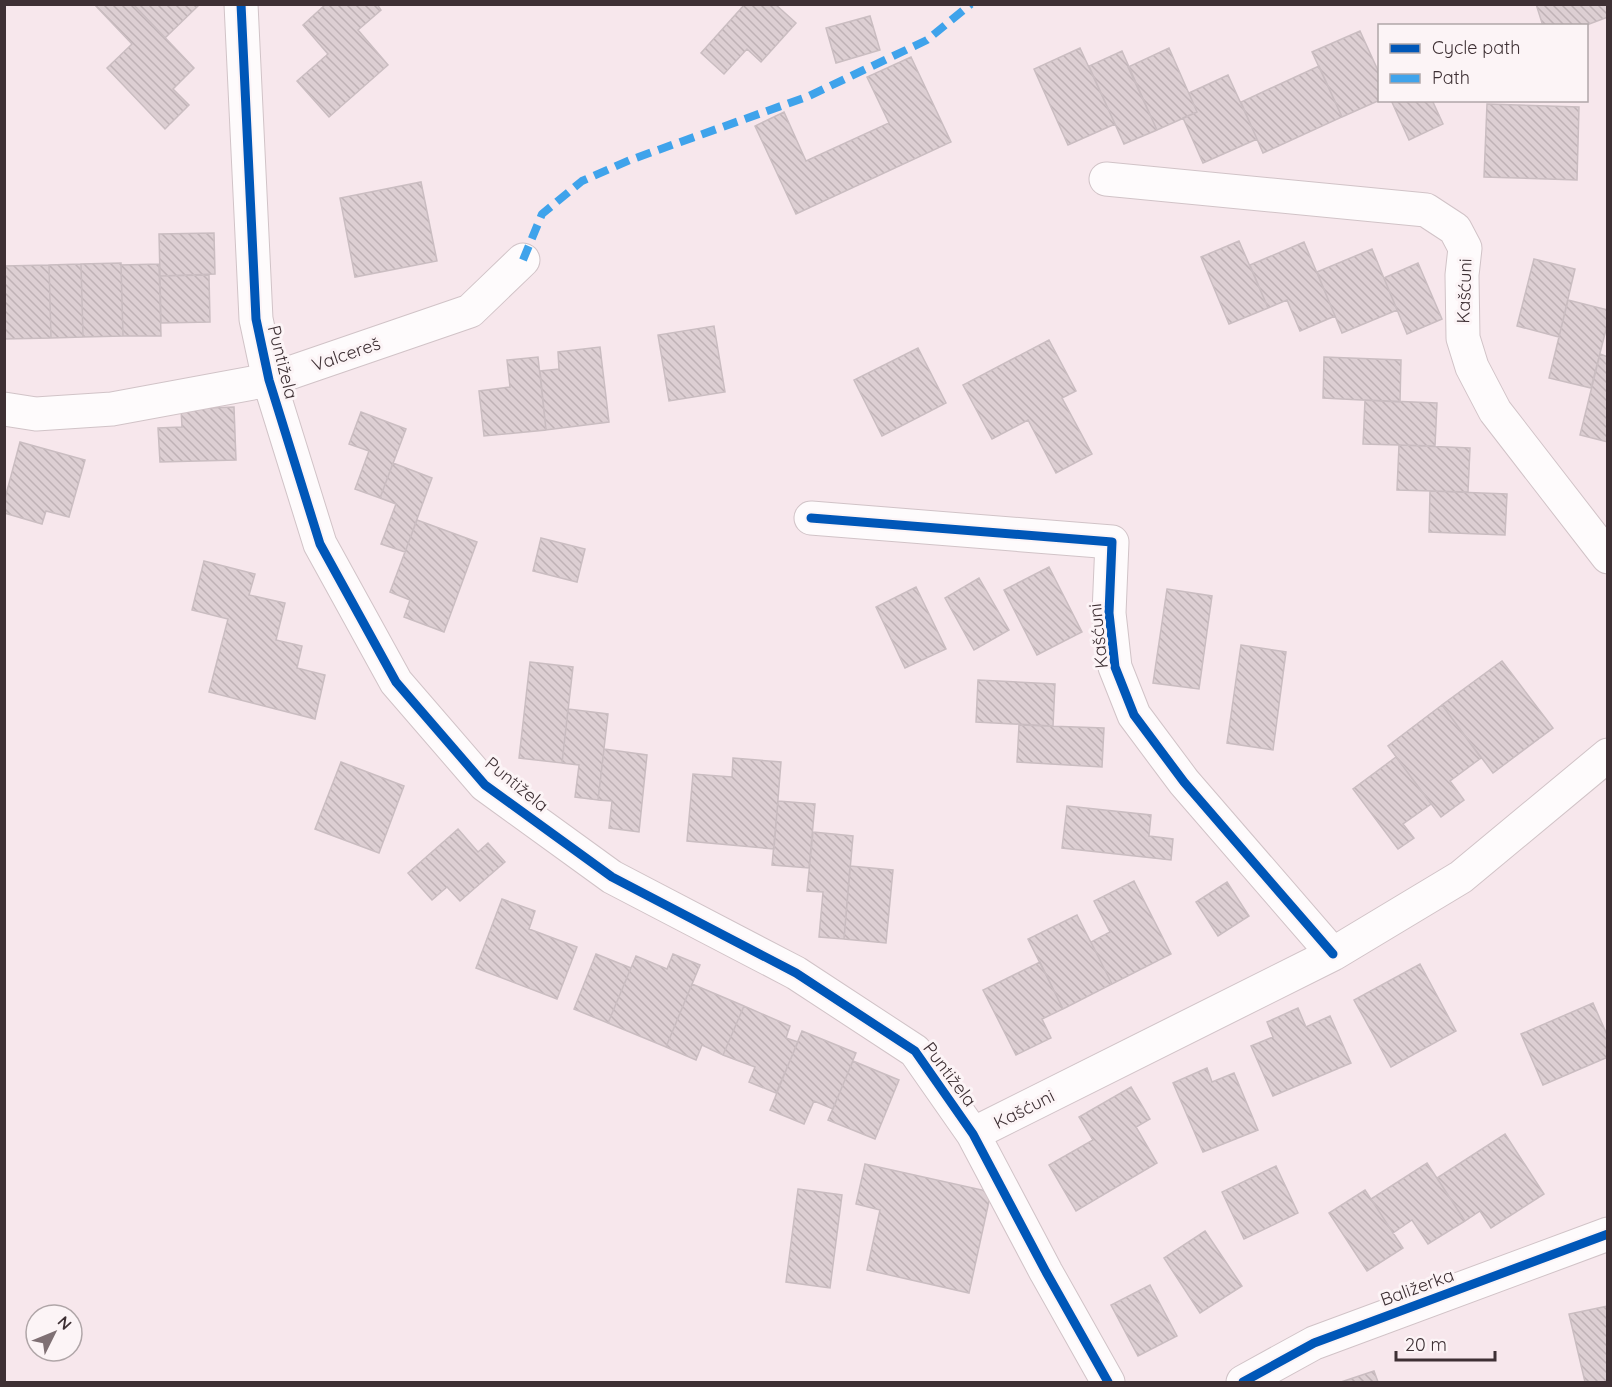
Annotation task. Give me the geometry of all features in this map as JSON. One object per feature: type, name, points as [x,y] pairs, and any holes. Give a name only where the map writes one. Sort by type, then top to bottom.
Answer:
[{"type":"street","name":"Puntižela","points":[[241,4],[256,319],[268,380],[320,544],[396,682],[485,784],[612,877],[796,973],[915,1050],[974,1134],[1046,1272],[1108,1383]]},
{"type":"street","name":"Kašćuni","points":[[1106,179],[1426,210],[1455,229],[1465,248],[1462,275],[1462,338],[1472,367],[1495,411],[1608,557]]},
{"type":"street","name":"Valcereš","points":[[4,409],[36,414],[112,409],[268,380],[470,311],[523,260]]},
{"type":"street","name":"Kašćuni","points":[[811,518],[1112,542],[1109,613],[1115,667],[1134,715],[1184,782],[1333,954]]},
{"type":"street","name":"Kašćuni","points":[[974,1134],[1333,954],[1461,877],[1608,755]]},
{"type":"street","name":"Baližerka","points":[[1243,1383],[1314,1343],[1608,1234]]},
{"type":"building","points":[[94,4],[133,4],[194,68],[173,89],[189,105],[165,129],[107,68],[132,44]]},
{"type":"building","points":[[133,4],[200,4],[165,38]]},
{"type":"building","points":[[326,4],[377,4],[381,10],[358,30],[388,65],[329,117],[297,81],[328,54],[303,25]]},
{"type":"building","points":[[745,4],[775,4],[796,23],[761,62],[747,49],[724,74],[701,53]]},
{"type":"building","points":[[1536,4],[1608,4],[1608,17],[1588,24],[1542,24]]},
{"type":"building","points":[[870,16],[880,50],[836,63],[826,28]]},
{"type":"building","points":[[1360,31],[1378,71],[1378,101],[1342,117],[1312,52]]},
{"type":"building","points":[[1080,48],[1115,124],[1068,145],[1034,69]]},
{"type":"building","points":[[1169,48],[1197,112],[1157,130],[1128,67]]},
{"type":"building","points":[[1122,51],[1157,130],[1124,144],[1089,66]]},
{"type":"building","points":[[911,57],[951,142],[796,214],[755,126],[784,112],[806,161],[889,123],[867,77]]},
{"type":"building","points":[[1319,66],[1342,117],[1263,153],[1241,102]]},
{"type":"building","points":[[1228,75],[1257,139],[1203,163],[1183,118],[1197,112],[1189,93]]},
{"type":"building","points":[[1392,102],[1433,102],[1443,124],[1409,140]]},
{"type":"building","points":[[1487,104],[1579,107],[1577,180],[1484,177]]},
{"type":"building","points":[[421,182],[437,261],[355,277],[340,198]]},
{"type":"building","points":[[214,233],[215,274],[160,276],[159,234]]},
{"type":"building","points":[[1239,241],[1268,308],[1229,324],[1201,257]]},
{"type":"building","points":[[1304,242],[1335,316],[1300,331],[1287,300],[1268,308],[1250,265]]},
{"type":"building","points":[[1372,249],[1397,310],[1342,333],[1317,272]]},
{"type":"building","points":[[1534,259],[1575,269],[1559,337],[1517,326]]},
{"type":"building","points":[[121,263],[123,336],[83,337],[81,264]]},
{"type":"building","points":[[1418,263],[1442,319],[1407,334],[1384,278]]},
{"type":"building","points":[[81,264],[83,337],[51,338],[49,265]]},
{"type":"building","points":[[159,264],[161,336],[123,336],[121,265]]},
{"type":"building","points":[[49,265],[51,338],[4,339],[4,266]]},
{"type":"building","points":[[209,275],[210,322],[161,323],[160,276]]},
{"type":"building","points":[[1568,300],[1608,310],[1608,322],[1591,388],[1549,378]]},
{"type":"building","points":[[714,326],[725,392],[669,401],[658,335]]},
{"type":"building","points":[[1049,340],[1076,391],[1062,398],[1092,454],[1056,473],[1028,420],[992,439],[963,385]]},
{"type":"building","points":[[600,347],[609,422],[546,430],[540,371],[559,369],[558,352]]},
{"type":"building","points":[[918,348],[946,403],[882,436],[854,380]]},
{"type":"building","points":[[1600,354],[1608,357],[1608,442],[1580,435]]},
{"type":"building","points":[[538,357],[546,430],[484,436],[479,391],[510,387],[507,360]]},
{"type":"building","points":[[1324,357],[1401,360],[1400,402],[1323,398]]},
{"type":"building","points":[[1365,400],[1437,403],[1435,446],[1363,444]]},
{"type":"building","points":[[234,407],[236,460],[160,462],[158,428],[182,427],[181,409]]},
{"type":"building","points":[[361,412],[406,429],[380,498],[355,489],[369,451],[349,444]]},
{"type":"building","points":[[20,442],[85,460],[69,517],[46,511],[42,524],[4,513],[4,502]]},
{"type":"building","points":[[1399,445],[1470,448],[1468,492],[1397,490]]},
{"type":"building","points":[[393,463],[432,478],[405,552],[381,544],[396,504],[380,498]]},
{"type":"building","points":[[1430,491],[1507,494],[1505,535],[1429,532]]},
{"type":"building","points":[[417,520],[477,542],[444,632],[404,617],[410,600],[390,592]]},
{"type":"building","points":[[541,538],[585,549],[577,582],[533,571]]},
{"type":"building","points":[[204,561],[255,574],[249,595],[285,603],[276,640],[302,646],[297,668],[325,675],[315,719],[209,692],[228,619],[192,610]]},
{"type":"building","points":[[1049,567],[1082,632],[1037,655],[1004,590]]},
{"type":"building","points":[[979,578],[1009,630],[974,650],[945,598]]},
{"type":"building","points":[[916,587],[946,649],[905,668],[876,607]]},
{"type":"building","points":[[1167,589],[1212,596],[1199,689],[1153,683]]},
{"type":"building","points":[[1241,645],[1286,652],[1273,750],[1227,743]]},
{"type":"building","points":[[1502,661],[1553,728],[1493,773],[1442,705]]},
{"type":"building","points":[[530,662],[573,667],[562,763],[519,758]]},
{"type":"building","points":[[978,680],[1055,684],[1053,726],[976,722]]},
{"type":"building","points":[[1442,705],[1481,758],[1450,781],[1464,800],[1441,817],[1388,746]]},
{"type":"building","points":[[568,709],[608,714],[598,800],[575,797],[579,765],[562,763]]},
{"type":"building","points":[[1019,725],[1104,728],[1102,767],[1017,762]]},
{"type":"building","points":[[604,749],[647,755],[639,832],[609,828],[612,801],[598,800]]},
{"type":"building","points":[[1396,757],[1431,804],[1403,824],[1414,838],[1398,849],[1353,789]]},
{"type":"building","points":[[733,758],[781,762],[774,849],[687,841],[693,774],[732,777]]},
{"type":"building","points":[[341,762],[404,786],[379,853],[315,829]]},
{"type":"building","points":[[778,801],[815,804],[809,868],[772,865]]},
{"type":"building","points":[[1067,806],[1151,815],[1149,836],[1173,839],[1171,860],[1062,848]]},
{"type":"building","points":[[458,829],[478,852],[488,843],[505,862],[460,901],[447,887],[432,900],[408,873]]},
{"type":"building","points":[[813,832],[853,836],[844,939],[819,937],[823,892],[807,891]]},
{"type":"building","points":[[850,866],[893,870],[886,943],[844,939]]},
{"type":"building","points":[[1134,881],[1171,954],[1112,984],[1091,942],[1110,932],[1094,901]]},
{"type":"building","points":[[1227,882],[1249,916],[1218,936],[1196,902]]},
{"type":"building","points":[[502,899],[535,911],[529,929],[577,947],[557,999],[476,968]]},
{"type":"building","points":[[1077,915],[1112,984],[1063,1009],[1028,939]]},
{"type":"building","points":[[596,954],[631,968],[608,1023],[574,1009]]},
{"type":"building","points":[[673,954],[700,965],[666,1047],[608,1023],[636,956],[667,969]]},
{"type":"building","points":[[1040,962],[1063,1009],[1042,1019],[1051,1038],[1016,1055],[983,990]]},
{"type":"building","points":[[1420,964],[1456,1031],[1391,1067],[1354,1000]]},
{"type":"building","points":[[692,984],[744,1006],[723,1055],[702,1045],[696,1060],[666,1047]]},
{"type":"building","points":[[1593,1003],[1608,1037],[1608,1057],[1543,1085],[1521,1034]]},
{"type":"building","points":[[744,1006],[790,1026],[786,1038],[798,1042],[776,1093],[749,1082],[755,1067],[723,1055]]},
{"type":"building","points":[[1298,1008],[1306,1027],[1330,1016],[1351,1063],[1273,1096],[1251,1046],[1273,1037],[1267,1022]]},
{"type":"building","points":[[802,1031],[856,1053],[833,1109],[814,1101],[804,1124],[770,1110]]},
{"type":"building","points":[[853,1061],[899,1080],[875,1139],[828,1120]]},
{"type":"building","points":[[1207,1068],[1212,1082],[1234,1073],[1258,1130],[1203,1152],[1173,1083]]},
{"type":"building","points":[[1131,1087],[1150,1119],[1136,1127],[1157,1163],[1076,1211],[1049,1165],[1093,1140],[1079,1117]]},
{"type":"building","points":[[1505,1134],[1544,1194],[1491,1228],[1480,1211],[1465,1221],[1437,1178]]},
{"type":"building","points":[[1427,1163],[1465,1221],[1428,1244],[1412,1220],[1393,1233],[1371,1199]]},
{"type":"building","points":[[865,1164],[991,1192],[969,1293],[867,1270],[880,1210],[856,1204]]},
{"type":"building","points":[[1276,1166],[1298,1213],[1244,1239],[1222,1192]]},
{"type":"building","points":[[798,1189],[842,1195],[830,1288],[786,1282]]},
{"type":"building","points":[[1365,1190],[1403,1248],[1367,1271],[1329,1213]]},
{"type":"building","points":[[1205,1231],[1242,1286],[1200,1313],[1164,1258]]},
{"type":"building","points":[[1150,1285],[1177,1336],[1138,1356],[1111,1305]]},
{"type":"building","points":[[1608,1306],[1608,1382],[1585,1382],[1569,1314]]},
{"type":"building","points":[[1374,1371],[1378,1382],[1341,1382]]},
{"type":"marked path","points":[[523,260],[542,214],[582,181],[630,160],[809,96],[927,40],[971,4]]},
{"type":"cycle path","points":[[241,4],[256,319],[269,380],[320,544],[396,682],[485,785],[612,877],[796,973],[915,1051],[973,1134],[1046,1272],[1108,1382]]},
{"type":"cycle path","points":[[811,518],[1112,542],[1109,613],[1115,667],[1134,715],[1184,782],[1333,954]]},
{"type":"cycle path","points":[[1243,1382],[1314,1343],[1608,1234]]}]
